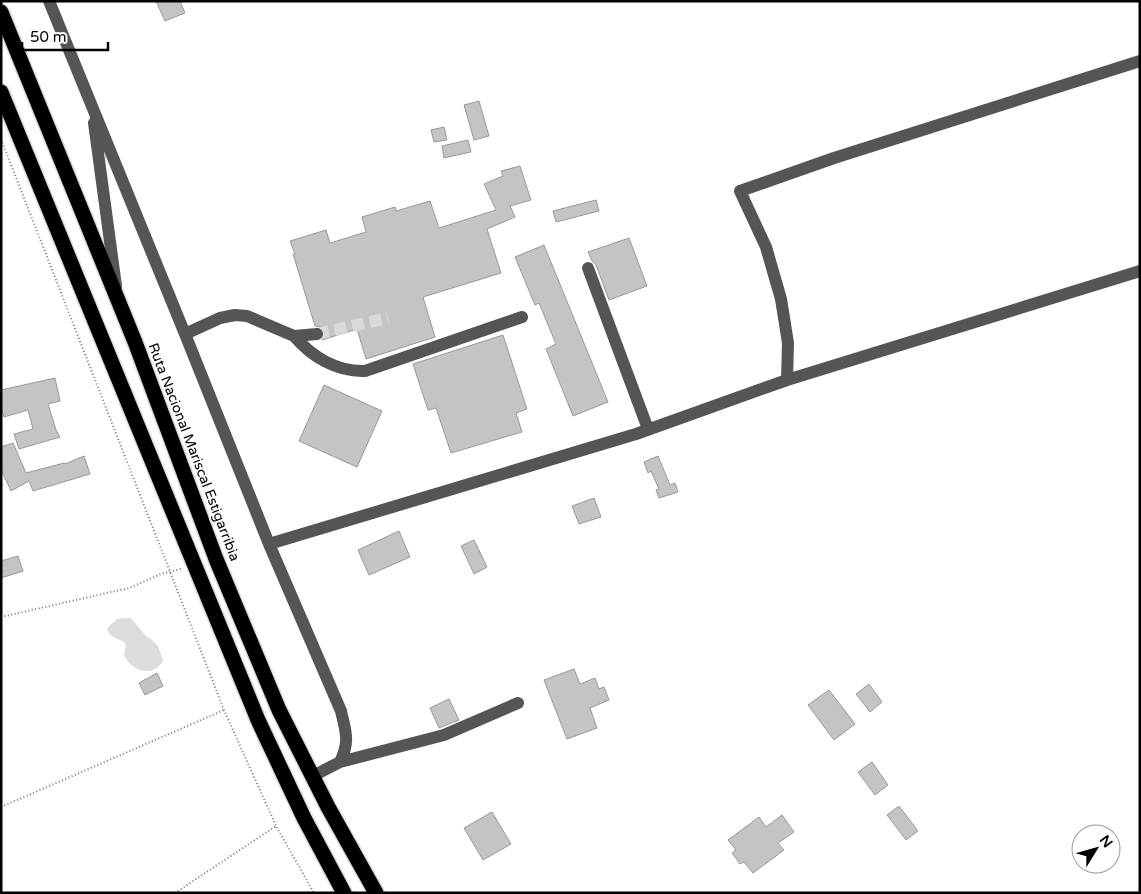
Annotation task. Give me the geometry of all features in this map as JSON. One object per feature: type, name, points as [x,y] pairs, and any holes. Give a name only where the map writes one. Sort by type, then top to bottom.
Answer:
[{"type":"highway","name":"Ruta Nacional Mariscal Estigarribia","points":[[1,12],[117,297],[216,559],[278,710],[376,893]]},
{"type":"highway","points":[[1,92],[258,720],[304,818],[344,893]]},
{"type":"street","points":[[49,1],[269,544],[341,711],[346,748],[340,762]]},
{"type":"street","points":[[787,380],[788,343],[781,299],[766,247],[740,191],[834,158],[1140,61]]},
{"type":"street","points":[[92,106],[117,297]]},
{"type":"street","points":[[1,110],[26,153]]},
{"type":"street","points":[[588,268],[648,429]]},
{"type":"street","points":[[269,544],[648,429],[787,380],[1140,271]]},
{"type":"street","points":[[185,334],[220,318],[246,316],[294,336],[309,351],[333,366],[348,370],[365,371],[522,317]]},
{"type":"street","points":[[294,336],[318,334]]},
{"type":"street","points":[[312,776],[340,762],[434,738],[518,703]]},
{"type":"path","points":[[1,138],[224,710],[276,826],[314,893]]},
{"type":"path","points":[[1,617],[129,588],[170,572],[196,566]]},
{"type":"path","points":[[1,807],[224,710]]},
{"type":"path","points":[[175,893],[276,826]]},
{"type":"shaded area","points":[[131,618],[147,637],[158,646],[163,660],[159,666],[149,671],[137,669],[127,661],[124,655],[126,646],[124,642],[113,637],[108,631],[107,628],[117,619]]},
{"type":"building","points":[[156,1],[180,1],[185,13],[165,21]]},
{"type":"building","points":[[479,101],[489,136],[474,140],[464,105]]},
{"type":"building","points":[[444,127],[447,140],[434,142],[431,130]]},
{"type":"building","points":[[468,140],[471,152],[444,158],[442,146]]},
{"type":"building","points":[[520,166],[531,200],[510,206],[515,217],[487,229],[501,273],[423,297],[435,337],[366,359],[357,329],[322,340],[325,333],[321,327],[315,326],[290,241],[326,230],[330,243],[366,232],[362,217],[395,207],[396,211],[430,201],[439,228],[496,210],[484,184],[503,176],[501,171]]},
{"type":"building","points":[[596,200],[599,211],[556,222],[553,211]]},
{"type":"building","points":[[629,238],[647,286],[609,300],[596,265],[588,252]]},
{"type":"building","points":[[544,245],[608,402],[573,416],[546,349],[556,344],[539,303],[535,305],[515,257]]},
{"type":"building","points":[[503,335],[527,409],[516,413],[522,432],[451,453],[436,408],[428,410],[413,364]]},
{"type":"building","points":[[55,378],[60,401],[48,404],[60,437],[19,449],[14,434],[33,429],[28,410],[4,417],[1,408],[1,390]]},
{"type":"building","points":[[324,385],[382,411],[357,467],[299,441]]},
{"type":"building","points":[[13,443],[26,473],[65,464],[84,456],[90,474],[33,491],[29,481],[11,491],[1,469],[1,447]]},
{"type":"building","points":[[658,456],[670,485],[675,483],[678,492],[659,498],[656,490],[659,489],[651,471],[648,473],[644,462]]},
{"type":"building","points":[[594,498],[601,517],[579,524],[572,506]]},
{"type":"building","points":[[399,531],[410,557],[369,575],[358,550]]},
{"type":"building","points":[[474,540],[487,567],[474,574],[461,546]]},
{"type":"building","points":[[18,556],[23,571],[1,578],[1,561]]},
{"type":"building","points":[[574,669],[580,684],[595,678],[599,689],[604,687],[609,700],[590,708],[597,728],[567,739],[544,680]]},
{"type":"building","points":[[157,673],[163,686],[145,695],[139,683]]},
{"type":"building","points":[[869,684],[882,702],[870,712],[856,694]]},
{"type":"building","points":[[829,690],[855,724],[834,740],[808,705]]},
{"type":"building","points":[[449,699],[459,720],[439,728],[430,708]]},
{"type":"building","points":[[872,762],[888,785],[875,795],[858,772]]},
{"type":"building","points":[[899,806],[918,831],[906,840],[887,815]]},
{"type":"building","points":[[492,812],[511,844],[483,860],[464,828]]},
{"type":"building","points":[[782,815],[794,832],[778,843],[784,850],[753,873],[744,862],[740,864],[732,853],[736,850],[728,840],[759,817],[766,827]]},
{"type":"tunnel","points":[[317,334],[388,318]]}]
